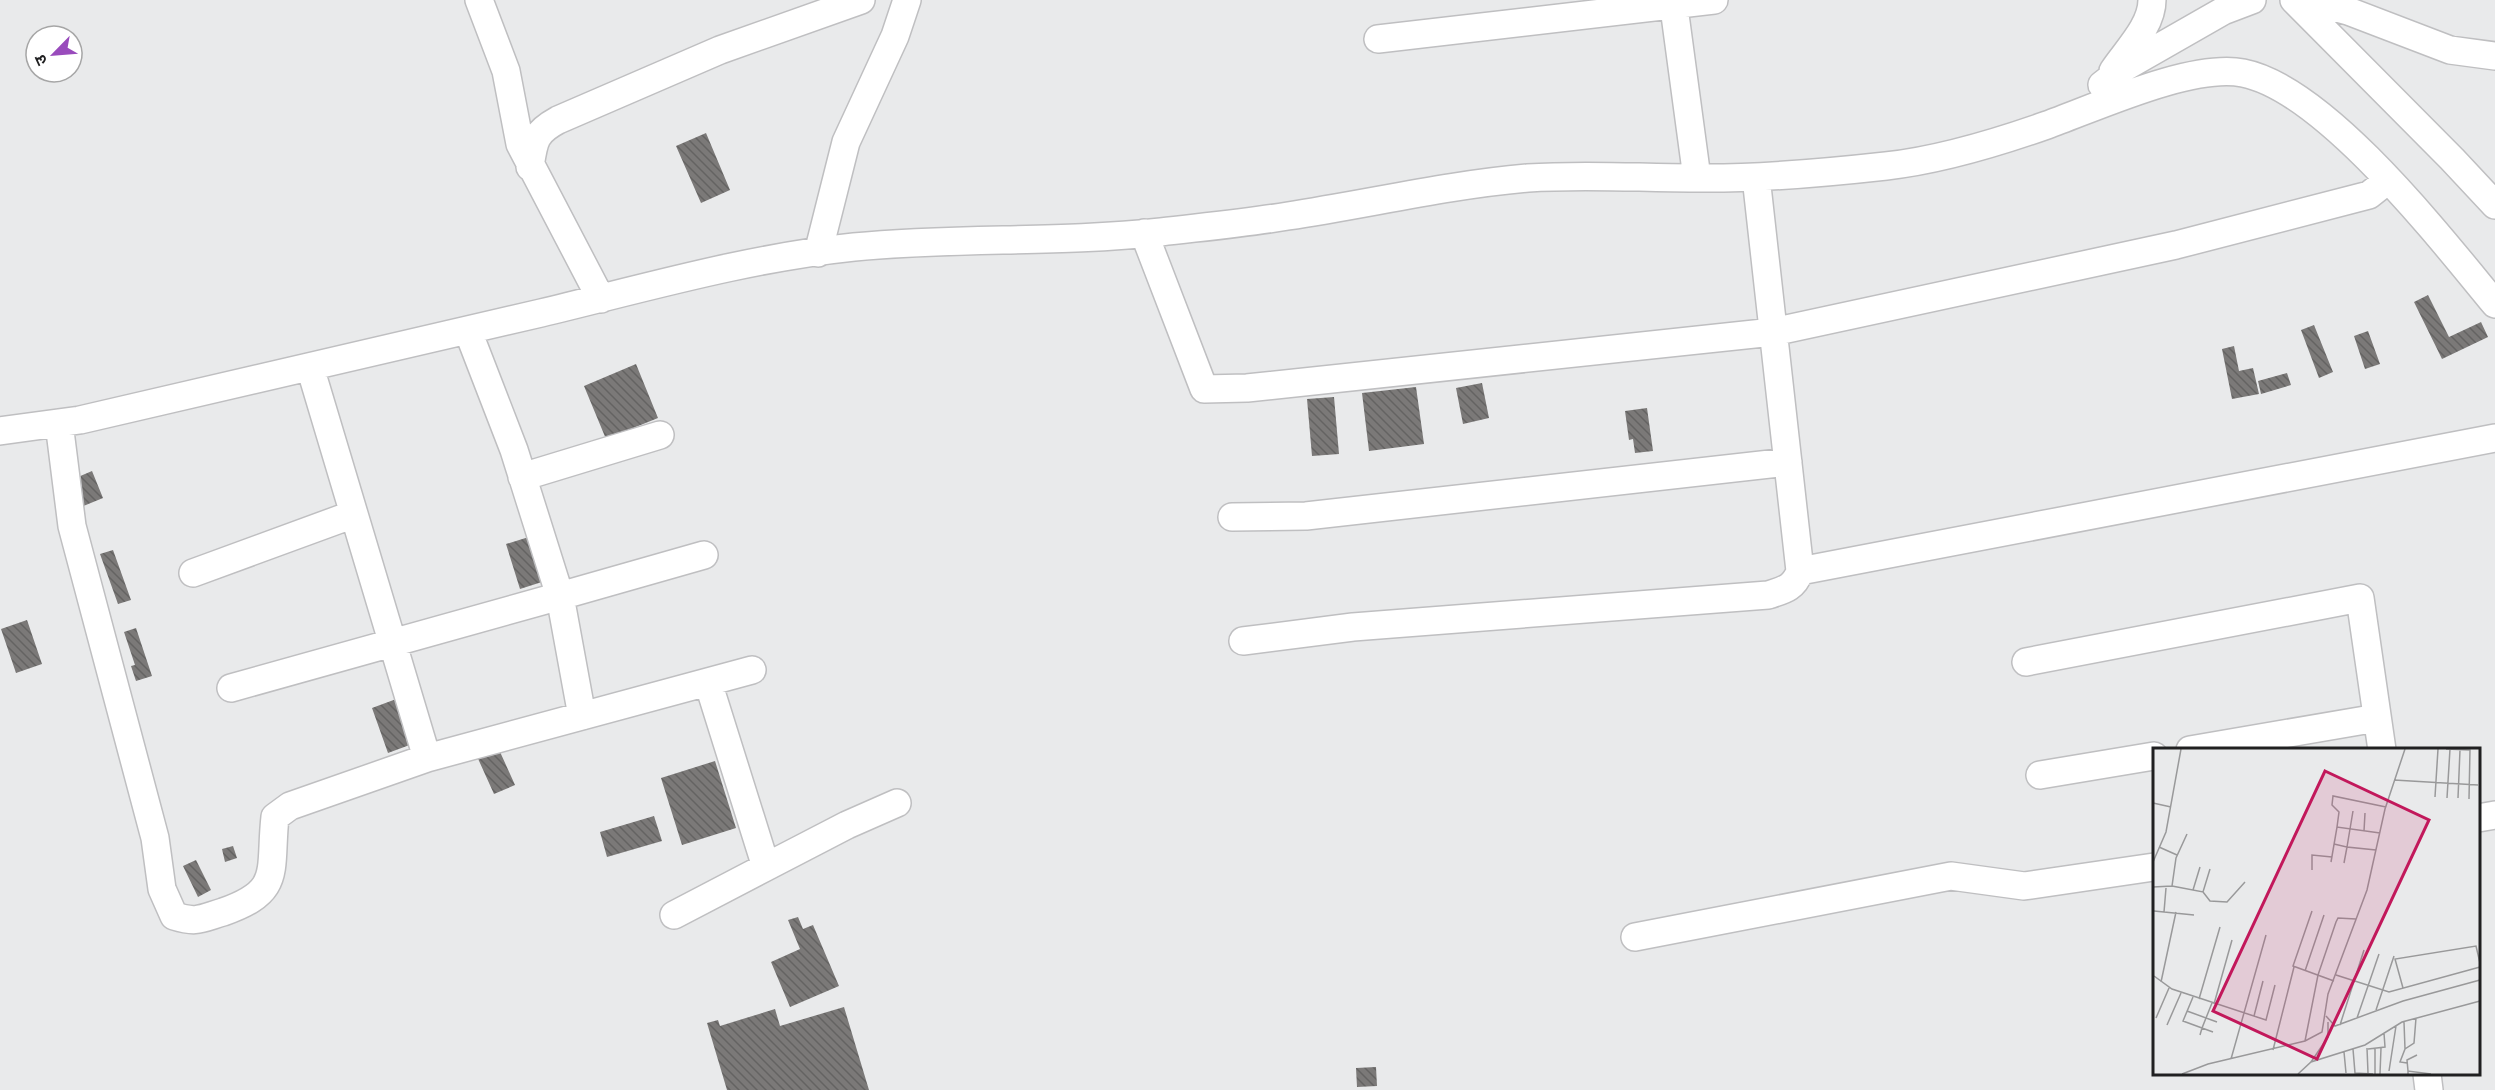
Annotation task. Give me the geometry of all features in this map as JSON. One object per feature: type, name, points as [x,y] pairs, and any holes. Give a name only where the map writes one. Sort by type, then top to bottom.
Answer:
[{"type":"street","points":[[479,0],[506,71],[513,100],[514,123],[520,144],[601,299]]},
{"type":"street","points":[[530,167],[534,141],[539,133],[558,120],[720,50],[861,0]]},
{"type":"street","points":[[818,253],[846,142],[896,36],[907,0]]},
{"type":"street","points":[[1378,39],[1674,2],[1714,0]]},
{"type":"street","points":[[2086,108],[2146,23],[2152,11],[2152,0]]},
{"type":"street","points":[[2103,85],[2125,67],[2223,11],[2252,0]]},
{"type":"street","points":[[2294,0],[2495,205]]},
{"type":"street","points":[[2307,0],[2348,11],[2450,50],[2495,56]]},
{"type":"street","points":[[1674,2],[1697,178]]},
{"type":"street","points":[[0,431],[59,423],[310,367],[736,266],[850,248],[936,241],[1056,240],[1143,233],[1290,216],[1411,193],[1529,178],[1756,177],[1893,166],[1985,145],[2056,122],[2086,108],[2177,80],[2212,73],[2241,72],[2268,82],[2303,102],[2328,120],[2388,180],[2495,304]]},
{"type":"street","points":[[1243,641],[1353,627],[1768,595],[1786,590],[1796,583],[1800,571],[1756,177]]},
{"type":"street","points":[[1143,233],[1204,389],[1247,388],[1773,332],[2176,245],[2369,195],[2388,180]]},
{"type":"street","points":[[468,331],[522,477],[560,596],[582,716]]},
{"type":"street","points":[[310,367],[427,758]]},
{"type":"street","points":[[59,423],[72,526],[155,838],[162,889],[174,916],[193,922],[242,905],[263,892],[270,876],[275,817],[290,806],[427,758],[752,670]]},
{"type":"street","points":[[522,477],[660,435]]},
{"type":"street","points":[[1800,571],[2495,438]]},
{"type":"street","points":[[1232,517],[1306,516],[1788,462]]},
{"type":"street","points":[[193,573],[354,514]]},
{"type":"street","points":[[231,688],[704,555]]},
{"type":"street","points":[[2026,662],[2360,598],[2382,748]]},
{"type":"street","points":[[708,682],[766,867]]},
{"type":"street","points":[[2202,748],[2377,718]]},
{"type":"street","points":[[2040,775],[2153,756]]},
{"type":"street","points":[[674,915],[847,825],[897,803]]},
{"type":"street","points":[[2480,818],[2495,815]]},
{"type":"street","points":[[1635,936],[1951,876],[2024,886],[2153,867]]},
{"type":"street","points":[[2427,1075],[2429,1090]]},
{"type":"building","points":[[706,133],[730,190],[701,203],[676,146]]},
{"type":"building","points":[[2428,295],[2449,337],[2481,322],[2488,337],[2442,359],[2414,302]]},
{"type":"building","points":[[2314,325],[2333,372],[2319,378],[2301,330]]},
{"type":"building","points":[[2368,331],[2380,364],[2365,369],[2354,336]]},
{"type":"building","points":[[2234,346],[2239,371],[2253,368],[2259,394],[2232,399],[2222,349]]},
{"type":"building","points":[[636,364],[658,418],[606,439],[584,386]]},
{"type":"building","points":[[2287,373],[2291,385],[2261,394],[2258,381]]},
{"type":"building","points":[[1482,383],[1489,418],[1463,424],[1456,388]]},
{"type":"building","points":[[1416,387],[1424,444],[1369,451],[1362,393]]},
{"type":"building","points":[[1334,397],[1339,454],[1312,456],[1307,399]]},
{"type":"building","points":[[1647,408],[1653,451],[1635,453],[1633,439],[1629,440],[1625,411]]},
{"type":"building","points":[[92,471],[103,498],[81,507],[71,480]]},
{"type":"building","points":[[532,536],[545,581],[520,589],[506,544]]},
{"type":"building","points":[[113,550],[131,600],[118,604],[100,554]]},
{"type":"building","points":[[27,620],[42,664],[16,673],[1,629]]},
{"type":"building","points":[[136,628],[152,676],[136,681],[131,666],[135,665],[124,632]]},
{"type":"building","points":[[399,698],[415,743],[388,753],[372,708]]},
{"type":"building","points":[[496,743],[515,785],[494,794],[475,752]]},
{"type":"building","points":[[715,761],[736,828],[682,845],[661,778]]},
{"type":"building","points":[[654,816],[662,841],[607,857],[600,832]]},
{"type":"building","points":[[233,846],[237,858],[225,862],[222,849]]},
{"type":"building","points":[[196,860],[211,890],[198,897],[183,866]]},
{"type":"building","points":[[798,917],[803,929],[813,925],[839,986],[790,1007],[771,962],[800,949],[788,920]]},
{"type":"building","points":[[844,1007],[869,1090],[727,1090],[707,1023],[718,1020],[720,1026],[775,1009],[780,1026]]},
{"type":"building","points":[[1376,1067],[1377,1086],[1357,1087],[1356,1068]]}]
